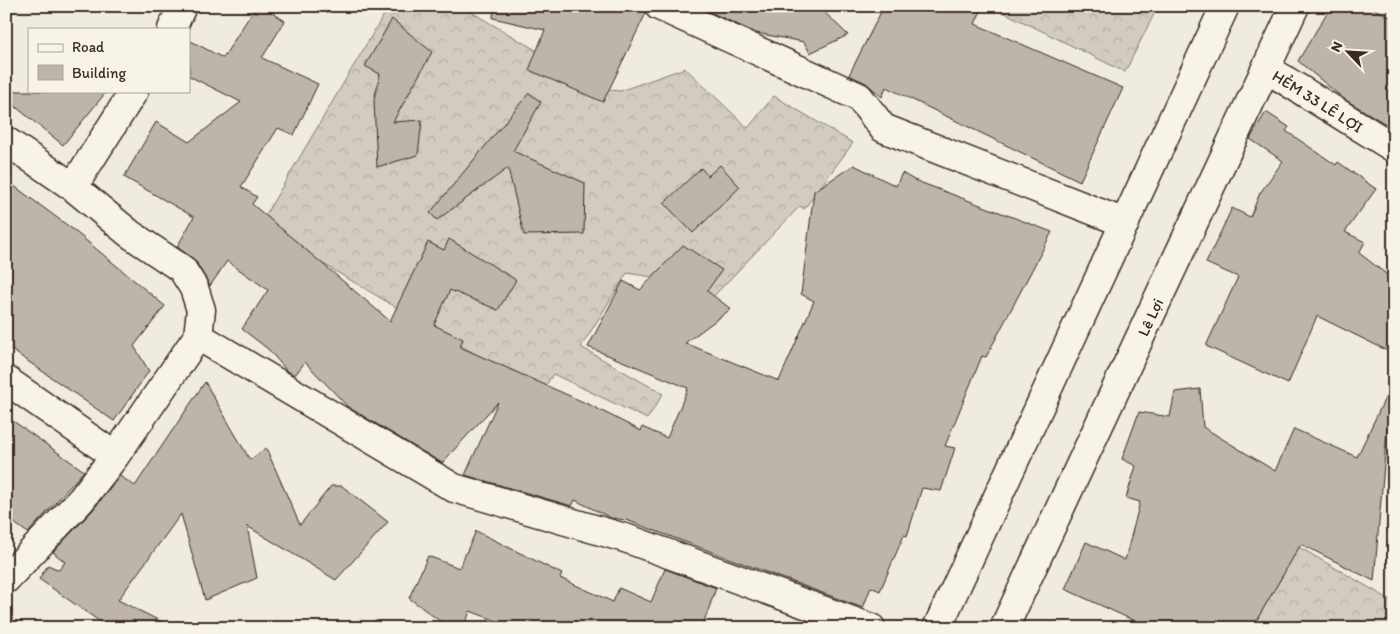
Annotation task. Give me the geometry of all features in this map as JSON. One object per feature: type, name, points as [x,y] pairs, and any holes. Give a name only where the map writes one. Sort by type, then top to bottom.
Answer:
[{"type":"street","points":[[172,28],[182,6]]},
{"type":"street","points":[[659,6],[859,97],[883,128],[1125,223]]},
{"type":"street","points":[[937,628],[1226,6]]},
{"type":"street","name":"Lê Lợi","points":[[1004,628],[1267,70],[1295,6]]},
{"type":"street","name":"HẺM 33 LÊ LỢI","points":[[1267,70],[1394,148]]},
{"type":"street","points":[[73,187],[133,92]]},
{"type":"street","points":[[6,141],[73,187],[130,234],[182,269],[194,288],[201,310],[198,336],[116,456],[81,500],[6,579]]},
{"type":"street","points":[[198,336],[454,488],[628,539],[871,628]]},
{"type":"street","points":[[6,380],[116,456]]},
{"type":"green space","points":[[389,6],[461,6],[602,89],[620,91],[685,68],[748,128],[774,96],[853,143],[804,209],[800,206],[706,304],[652,277],[627,273],[581,347],[663,394],[647,419],[553,374],[541,393],[259,226]]},
{"type":"green space","points":[[991,6],[1158,6],[1125,72]]},
{"type":"green space","points":[[1299,547],[1394,602],[1394,628],[1252,628]]},
{"type":"building","points":[[256,6],[263,6],[285,21],[262,58],[318,84],[294,135],[278,128],[241,187],[257,197],[252,204],[390,321],[428,242],[444,250],[449,239],[516,280],[498,310],[450,290],[434,325],[463,339],[460,347],[590,405],[641,431],[642,427],[667,438],[688,388],[588,347],[623,281],[640,290],[683,245],[722,270],[707,291],[731,309],[685,343],[779,381],[814,301],[801,294],[814,191],[854,165],[896,186],[902,173],[914,180],[1052,232],[986,357],[982,356],[945,446],[955,448],[941,491],[922,488],[907,536],[904,535],[880,591],[871,587],[863,608],[626,520],[611,518],[575,500],[572,506],[465,475],[498,402],[442,463],[348,407],[305,362],[295,375],[287,371],[268,349],[242,329],[268,290],[227,261],[210,286],[195,260],[177,247],[194,217],[124,177],[156,122],[189,142],[241,102],[190,76],[190,41],[223,58]]},
{"type":"building","points":[[494,6],[644,6],[646,13],[603,102],[529,70],[545,30],[493,18]]},
{"type":"building","points":[[697,6],[818,6],[848,35],[810,53],[804,42],[756,33]]},
{"type":"building","points":[[884,6],[983,6],[975,24],[1123,88],[1080,181],[886,87],[882,97],[866,83],[849,75]]},
{"type":"building","points":[[1331,6],[1369,6],[1394,19],[1394,113],[1386,124],[1344,99],[1298,61]]},
{"type":"building","points":[[392,19],[432,52],[393,122],[422,120],[418,155],[377,167],[374,100],[380,74],[365,66]]},
{"type":"building","points":[[6,91],[106,92],[63,145],[6,99]]},
{"type":"building","points":[[529,93],[541,102],[513,151],[585,183],[584,234],[524,235],[508,168],[437,220],[430,213]]},
{"type":"building","points":[[1266,112],[1289,127],[1286,131],[1336,165],[1338,162],[1376,189],[1345,232],[1365,242],[1359,253],[1394,280],[1394,354],[1317,316],[1288,384],[1206,346],[1238,277],[1206,263],[1232,208],[1250,217],[1260,193],[1283,161],[1250,139]]},
{"type":"building","points":[[720,165],[740,187],[693,233],[664,203],[701,168],[708,176]]},
{"type":"building","points":[[6,180],[71,228],[165,306],[134,346],[149,371],[114,421],[6,346]]},
{"type":"building","points":[[205,382],[250,460],[266,448],[300,525],[331,486],[342,486],[388,522],[336,580],[247,526],[257,578],[205,600],[181,514],[118,600],[174,628],[109,628],[39,579],[48,565],[59,570],[65,562],[53,552],[92,511],[120,476],[135,486]]},
{"type":"building","points":[[1200,389],[1203,427],[1275,471],[1294,429],[1357,457],[1387,394],[1390,395],[1374,581],[1301,544],[1252,628],[1150,628],[1065,589],[1086,542],[1125,560],[1140,502],[1126,498],[1136,466],[1122,459],[1139,412],[1170,417],[1175,392]]},
{"type":"building","points":[[6,416],[84,471],[28,533],[6,517]]},
{"type":"building","points":[[476,531],[562,574],[560,578],[613,602],[619,588],[651,602],[665,569],[716,588],[703,625],[709,628],[516,628],[470,611],[464,628],[449,628],[409,598],[428,556],[459,568]]}]
